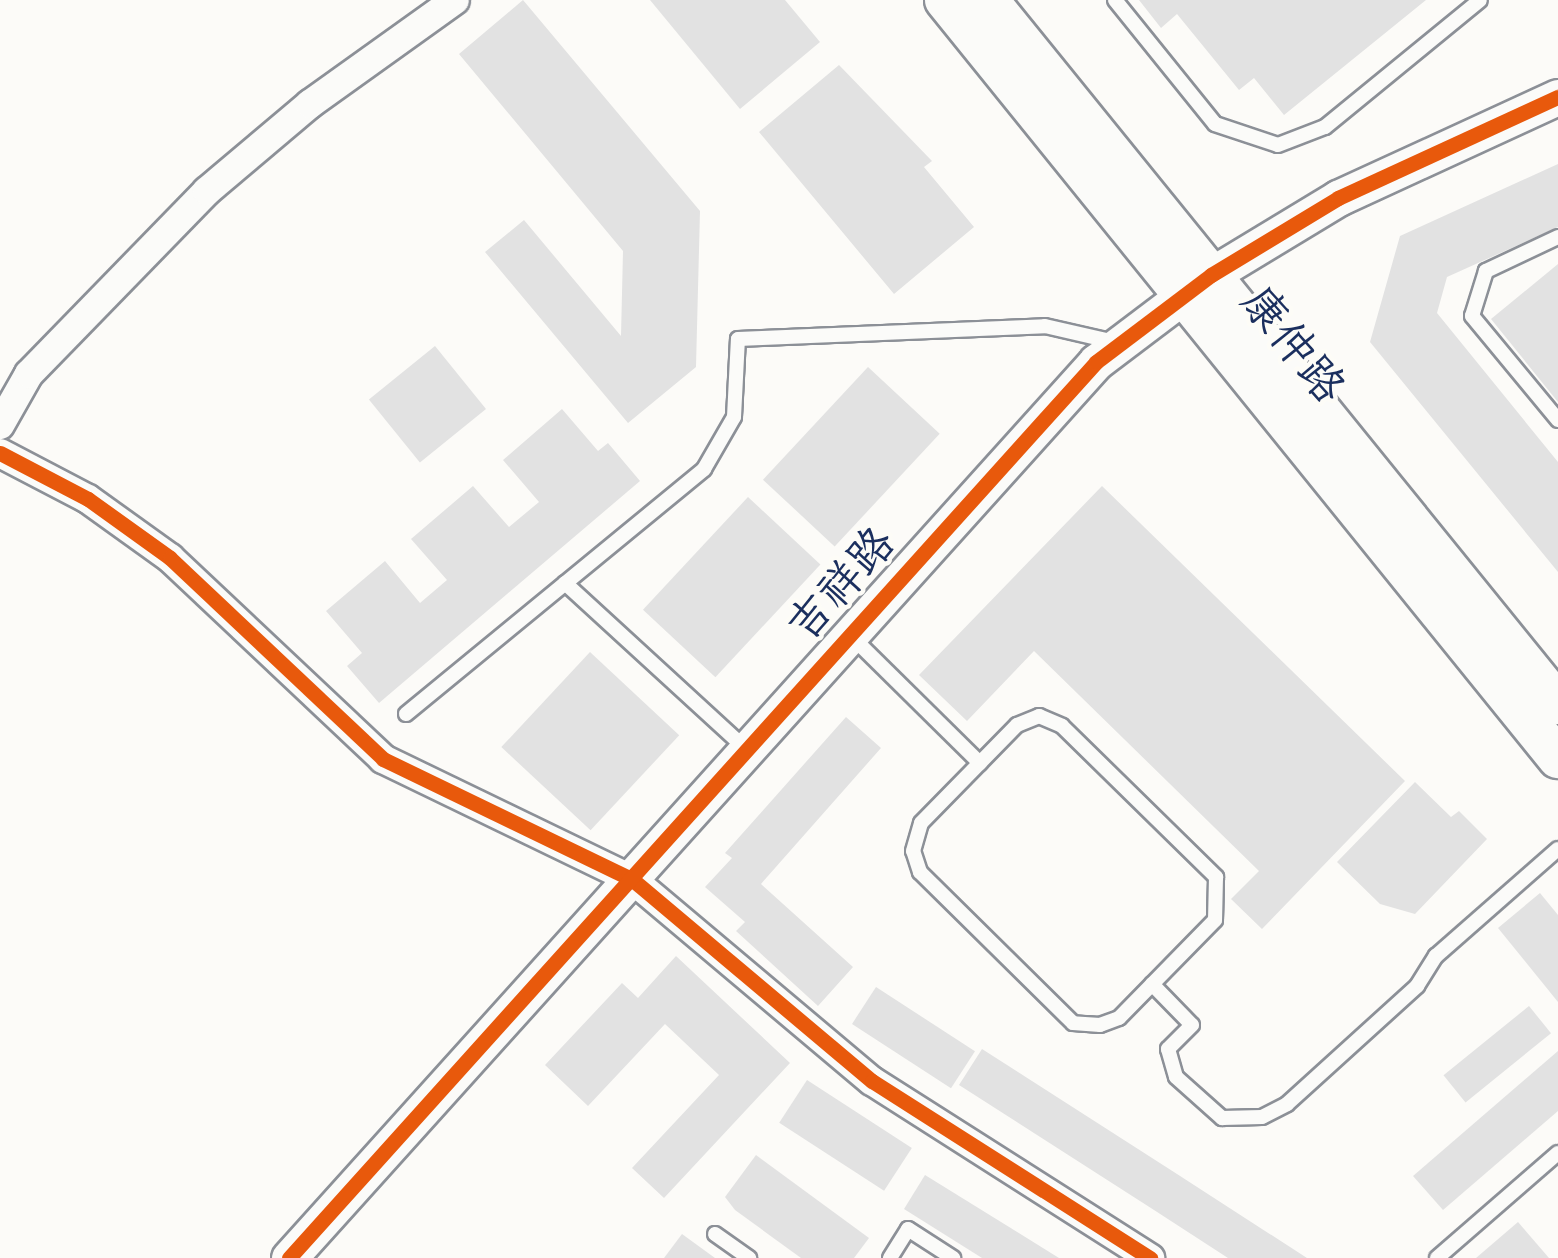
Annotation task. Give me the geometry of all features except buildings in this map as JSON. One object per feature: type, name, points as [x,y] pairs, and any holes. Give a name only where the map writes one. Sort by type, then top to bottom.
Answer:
[{"type":"main road","name":"康仲路","points":[[945,0],[1198,285],[1558,704]]},
{"type":"main road","name":"康仲路","points":[[988,0],[1198,285],[1558,758]]},
{"type":"street","points":[[0,425],[29,374],[208,191],[310,104],[455,0]]},
{"type":"street","name":"吉祥路","points":[[289,1258],[1120,344],[1198,285],[1355,189],[1558,97]]},
{"type":"street","points":[[0,453],[88,500],[170,558],[383,759],[632,880],[872,1081],[1119,1250],[1150,1258]]},
{"type":"lane","points":[[1115,0],[1215,124],[1278,146],[1325,127],[1480,0]]},
{"type":"lane","points":[[1558,237],[1486,271],[1472,316],[1558,420]]},
{"type":"lane","points":[[406,714],[714,456],[734,417],[738,339],[1045,326],[1120,344]]},
{"type":"lane","points":[[565,583],[748,750]]},
{"type":"lane","points":[[851,636],[980,763]]},
{"type":"lane","points":[[1024,720],[1055,721],[1216,877],[1215,920],[1118,1018],[1073,1023],[920,872],[913,851],[921,823],[980,763],[1024,720]]},
{"type":"lane","points":[[1152,984],[1192,1024],[1168,1049],[1176,1077],[1222,1118],[1262,1118],[1287,1104],[1417,986],[1436,956],[1558,849]]},
{"type":"lane","points":[[1437,1258],[1558,1153]]},
{"type":"lane","points":[[890,1258],[908,1229],[953,1258]]},
{"type":"lane","points":[[716,1234],[749,1258]]},
{"type":"cycle path","points":[[289,1258],[1096,362],[1211,275],[1338,198],[1558,97]]},
{"type":"cycle path","points":[[0,453],[88,499],[170,558],[383,759],[633,880],[872,1081],[1150,1258]]}]
